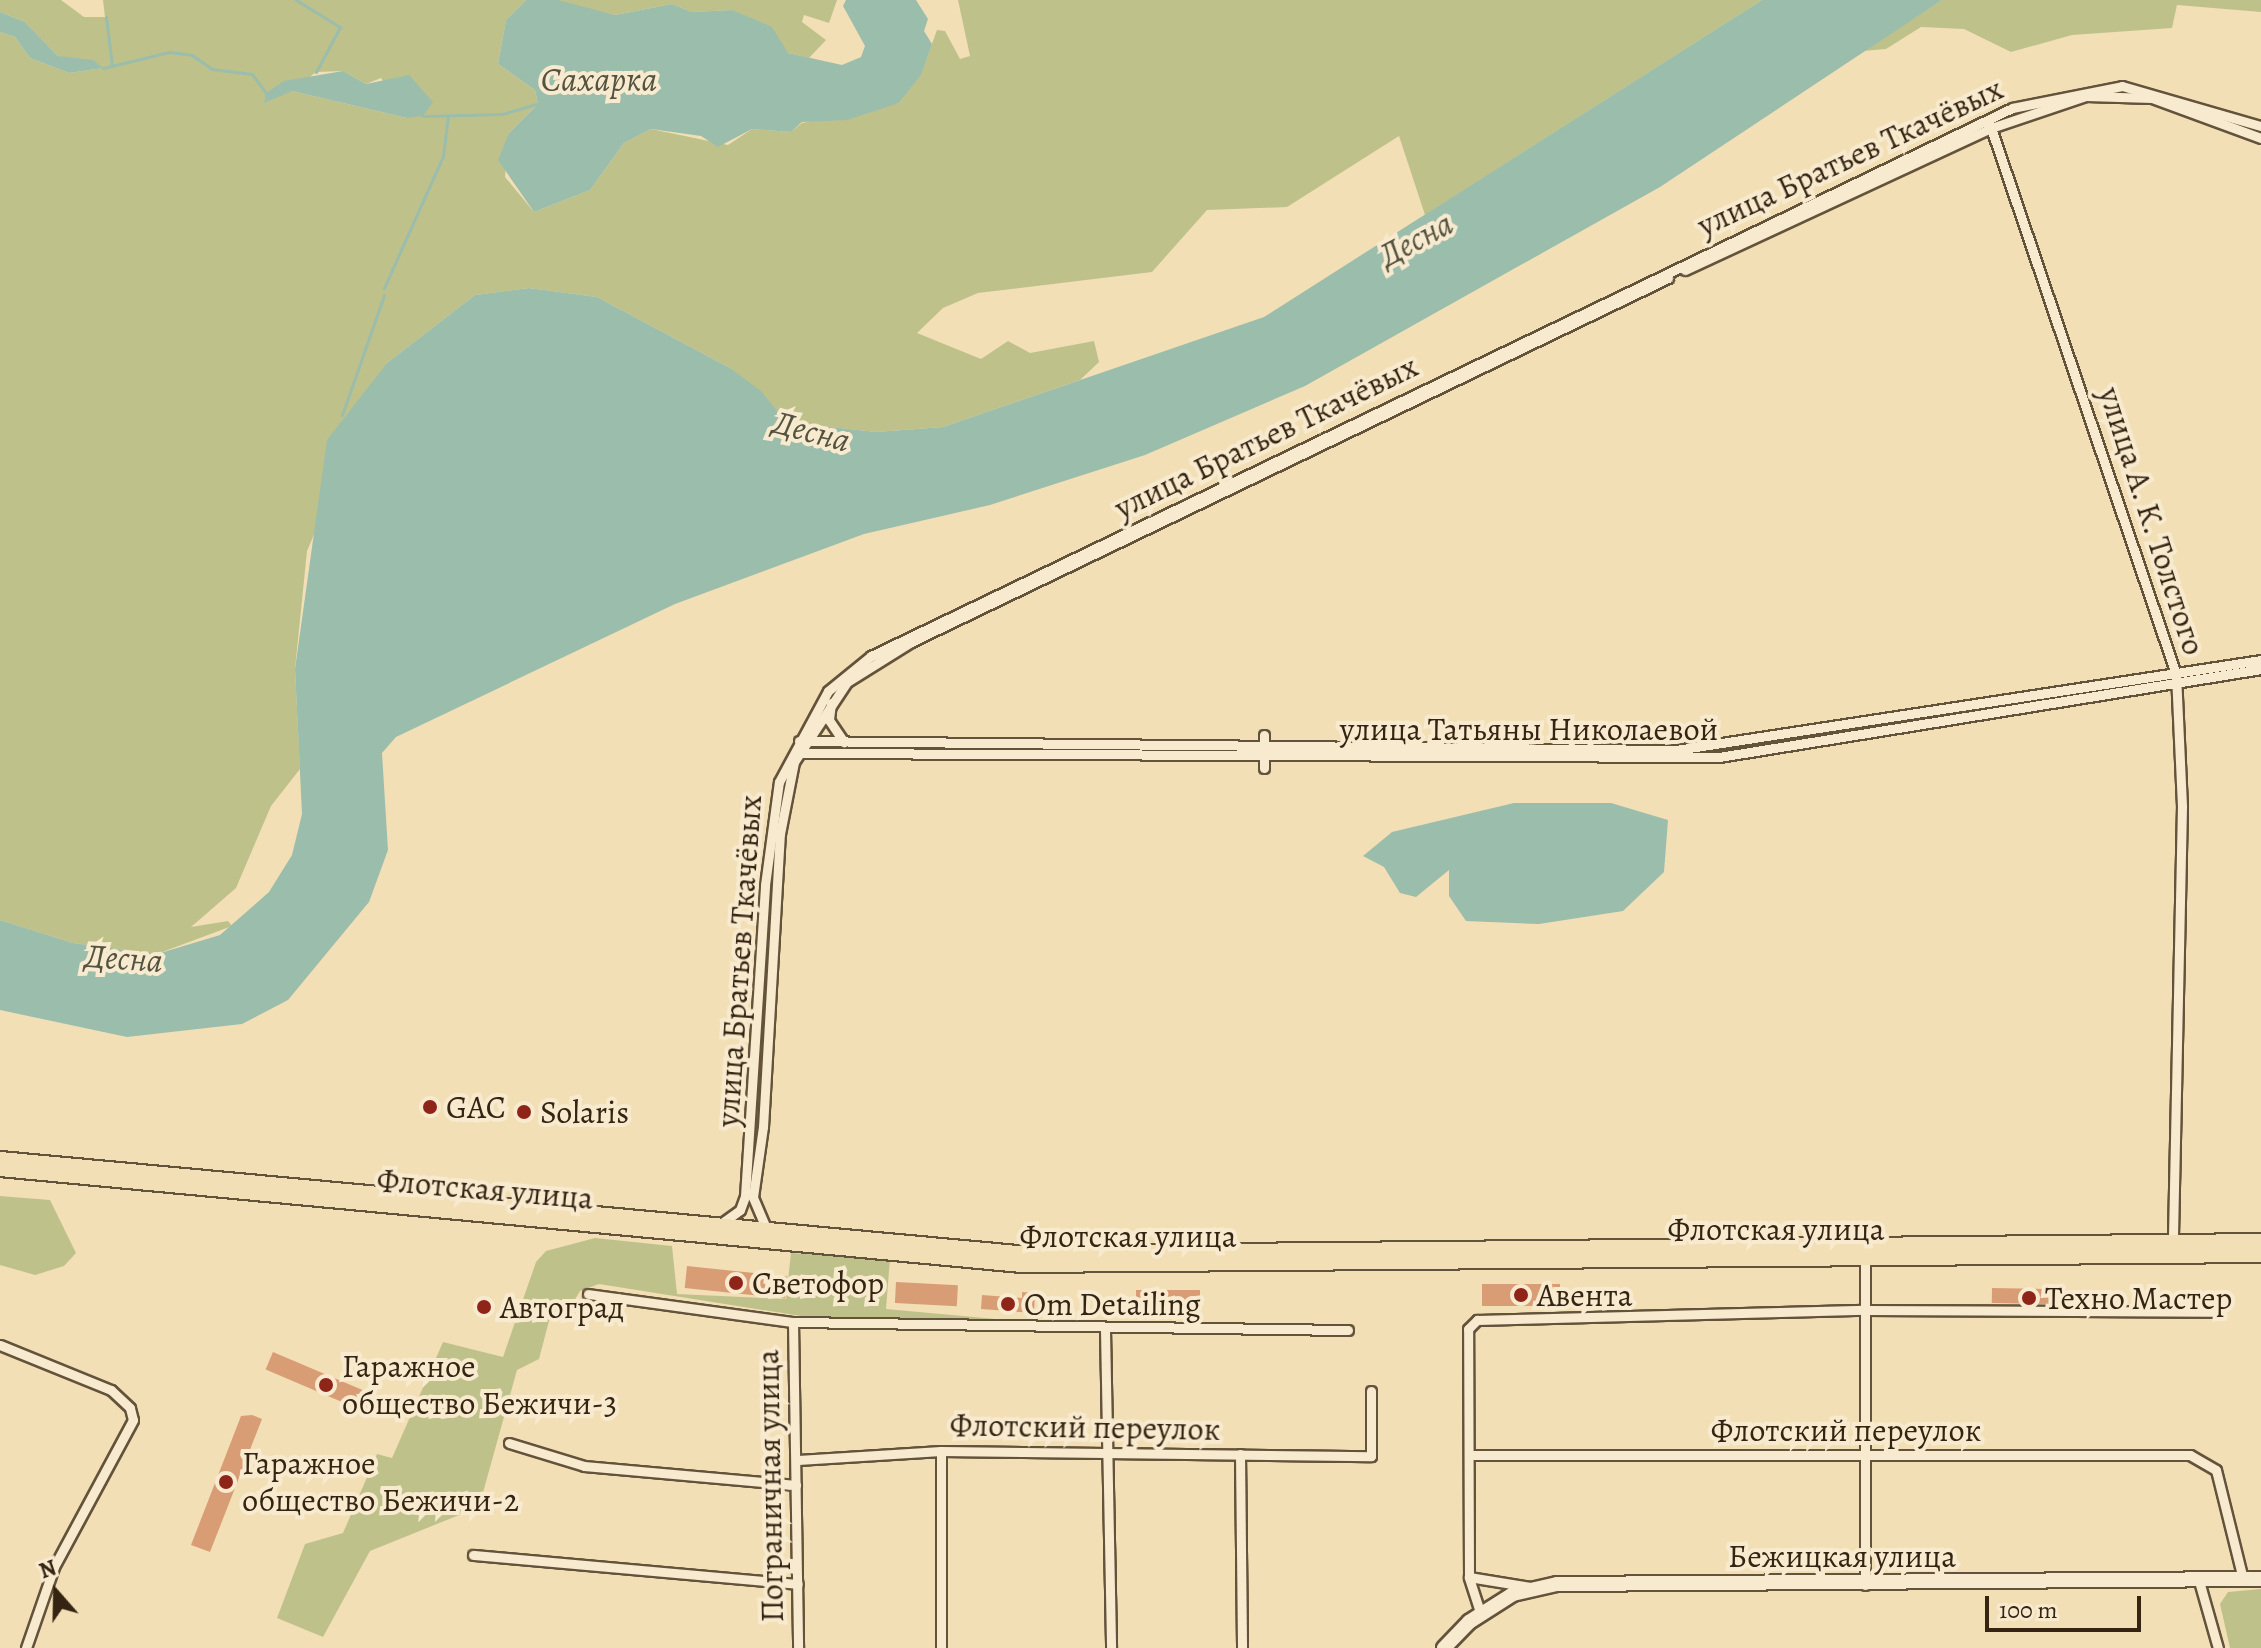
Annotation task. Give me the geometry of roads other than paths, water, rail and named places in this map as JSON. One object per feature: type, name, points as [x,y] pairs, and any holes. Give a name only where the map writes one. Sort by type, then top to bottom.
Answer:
[{"type":"main road","name":"Флотская улица","points":[[0,1159],[714,1227],[1106,1256],[2261,1241]]},
{"type":"main road","name":"Флотская улица","points":[[0,1169],[1022,1265],[2261,1255]]},
{"type":"street","name":"улица Братьев Ткачёвых","points":[[714,1227],[730,1221],[745,1196],[768,860],[794,756],[828,691],[871,656],[2048,97],[2122,86],[2261,126]]},
{"type":"street","name":"улица Братьев Ткачёвых","points":[[800,741],[834,696],[874,661],[1989,123],[2053,104],[2122,93],[2152,98],[2261,138]]},
{"type":"street","name":"улица А. К. Толстого","points":[[1989,123],[2177,678],[2182,806],[2173,1242]]},
{"type":"street","name":"улица Татьяны Николаевой","points":[[800,741],[844,746],[1264,745],[1719,757],[2177,678],[2261,660]]},
{"type":"street","name":"улица Татьяны Николаевой","points":[[2177,678],[2261,669]]},
{"type":"street","points":[[794,756],[844,746],[829,720],[834,696]]},
{"type":"street","points":[[1264,745],[1264,768]]},
{"type":"street","name":"улица Братьев Ткачёвых","points":[[769,1231],[754,1211],[753,1197],[763,1127],[775,884],[794,756]]},
{"type":"street","points":[[1865,1256],[1865,1585]]},
{"type":"street","points":[[588,1294],[793,1322],[1105,1330],[1348,1330]]},
{"type":"street","points":[[1481,1615],[1469,1577],[1468,1329],[1477,1320],[1865,1310],[2213,1312]]},
{"type":"street","name":"Пограничная улица","points":[[793,1322],[798,1460],[798,1648]]},
{"type":"street","points":[[1105,1330],[1111,1648]]},
{"type":"street","points":[[0,1345],[86,1377],[130,1408],[133,1420],[71,1533],[26,1648]]},
{"type":"street","name":"Флотский переулок","points":[[798,1460],[941,1451],[1371,1456],[1371,1391]]},
{"type":"street","points":[[509,1443],[584,1466],[796,1485]]},
{"type":"street","points":[[941,1451],[941,1648]]},
{"type":"street","points":[[1240,1454],[1242,1648]]},
{"type":"street","name":"Флотский переулок","points":[[1470,1455],[2190,1455],[2216,1470],[2243,1579]]},
{"type":"street","points":[[473,1555],[798,1584]]},
{"type":"street","points":[[1469,1577],[1533,1588]]},
{"type":"street","name":"Бежицкая улица","points":[[1444,1648],[1481,1615],[1533,1588],[2261,1579]]},
{"type":"street","points":[[2199,1581],[2218,1648]]},
{"type":"water","name":"Сахарка","points":[[526,0],[558,0],[615,15],[672,4],[692,12],[732,10],[772,27],[788,53],[842,65],[861,57],[865,46],[843,6],[846,0],[916,0],[928,19],[924,31],[932,44],[921,75],[899,103],[847,120],[802,122],[791,132],[752,129],[718,147],[701,136],[651,129],[624,143],[590,190],[534,212],[498,160],[509,133],[538,104],[535,90],[498,64],[506,20]]},
{"type":"water","name":"Десна","points":[[1762,0],[1942,0],[1660,187],[1305,386],[1145,455],[990,505],[864,534],[675,604],[396,737],[382,753],[388,850],[369,902],[288,1000],[242,1024],[127,1037],[0,1010],[0,920],[73,943],[157,954],[220,935],[269,892],[292,855],[302,814],[295,669],[327,440],[387,363],[475,295],[529,288],[597,297],[730,368],[761,391],[786,422],[876,432],[943,427],[1264,317]]},
{"type":"water","points":[[0,12],[25,22],[58,56],[93,60],[103,68],[69,73],[30,58],[15,37],[0,32]]},
{"type":"water","points":[[343,71],[366,84],[409,75],[433,102],[423,116],[407,118],[292,91],[264,103],[266,93],[284,81]]},
{"type":"water","points":[[1514,803],[1611,803],[1668,820],[1664,872],[1623,911],[1539,924],[1466,921],[1449,896],[1449,870],[1416,897],[1400,893],[1384,867],[1363,856],[1392,832]]},
{"type":"waterway","points":[[296,0],[340,27],[316,72]]},
{"type":"waterway","points":[[106,17],[112,66]]},
{"type":"waterway","points":[[103,68],[169,52],[192,55],[212,69],[252,74],[266,93]]},
{"type":"waterway","points":[[423,116],[502,114],[538,104]]},
{"type":"waterway","points":[[384,288],[443,156],[448,116]]},
{"type":"waterway","points":[[342,415],[384,295]]},
{"type":"place","name":"GAC","points":[[430,1107]]},
{"type":"place","name":"Solaris","points":[[524,1112]]},
{"type":"place","name":"Светофор","points":[[736,1283]]},
{"type":"place","name":"Авента","points":[[1521,1295]]},
{"type":"place","name":"Техно Мастер","points":[[2029,1298]]},
{"type":"place","name":"Om Detailing","points":[[1008,1304]]},
{"type":"place","name":"Автоград","points":[[484,1307]]},
{"type":"place","name":"Гаражное общество Бежичи-3","points":[[326,1385]]},
{"type":"place","name":"Гаражное общество Бежичи-2","points":[[226,1482]]}]
